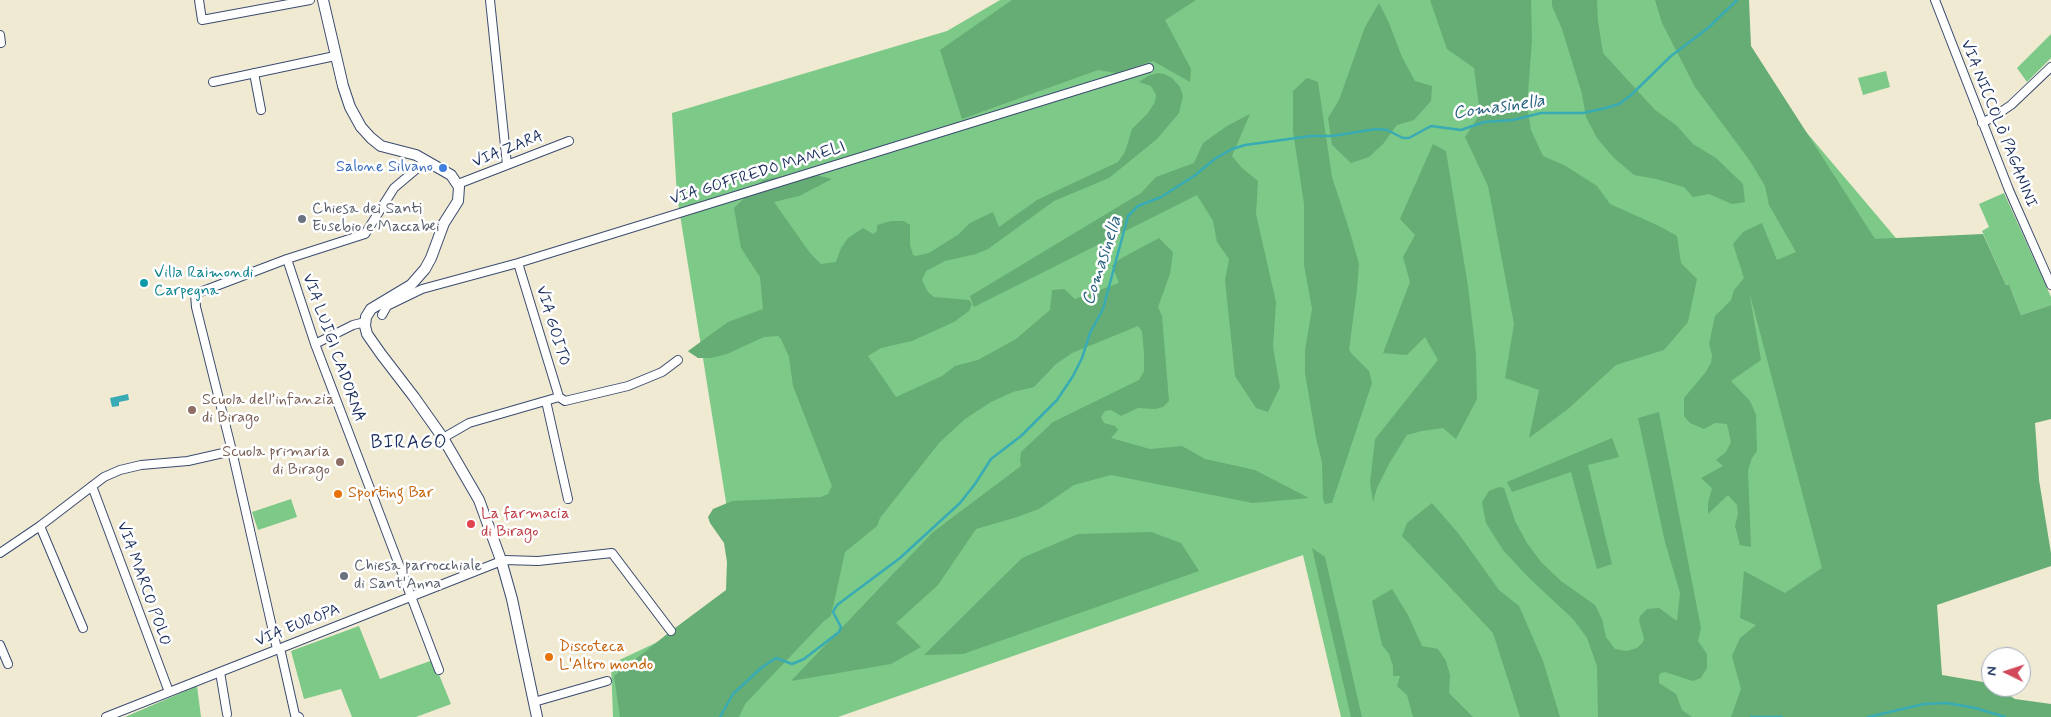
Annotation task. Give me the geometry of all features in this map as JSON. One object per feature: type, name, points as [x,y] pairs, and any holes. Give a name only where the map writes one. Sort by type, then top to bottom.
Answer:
[{"type":"street","points":[[199,0],[202,20],[310,0]]},
{"type":"street","points":[[323,0],[335,56],[350,108],[367,134],[382,146],[416,155],[451,176],[458,184],[460,194],[458,201],[444,223],[431,258],[411,284],[371,309],[365,322],[366,330],[369,338],[443,438],[479,500],[502,560],[537,717]]},
{"type":"street","points":[[490,0],[507,165]]},
{"type":"street","name":"VIA NICCOLÒ PAGANINI","points":[[1938,1],[2008,190],[2047,266],[2051,285]]},
{"type":"street","points":[[213,82],[335,56]]},
{"type":"street","name":"VIA GOFFREDO MAMELI","points":[[382,315],[387,306],[422,289],[518,263],[1149,68]]},
{"type":"street","points":[[1982,123],[2000,113],[2051,68]]},
{"type":"street","points":[[254,74],[261,110]]},
{"type":"street","name":"VIA ZARA","points":[[458,184],[569,141]]},
{"type":"street","points":[[299,717],[295,715],[196,307],[196,294],[287,259],[366,234],[394,188],[426,161]]},
{"type":"street","name":"VIA LUIGI CADORNA","points":[[287,259],[315,344],[439,670]]},
{"type":"street","name":"VIA GOITO","points":[[518,263],[559,397]]},
{"type":"street","points":[[315,344],[353,325],[365,322]]},
{"type":"street","points":[[443,438],[470,423],[559,397],[565,402],[628,386],[662,372],[678,360]]},
{"type":"street","points":[[546,401],[568,499]]},
{"type":"street","points":[[0,552],[40,526],[104,477],[120,470],[141,465],[188,461],[232,450]]},
{"type":"street","name":"VIA MARCO POLO","points":[[92,486],[169,692]]},
{"type":"street","points":[[40,526],[83,628]]},
{"type":"street","points":[[502,560],[538,561],[612,553],[671,630]]},
{"type":"street","name":"VIA EUROPA","points":[[106,717],[502,560]]},
{"type":"street","points":[[0,645],[8,664]]},
{"type":"street","points":[[220,672],[227,714]]},
{"type":"street","points":[[534,702],[608,681]]},
{"type":"green space","points":[[1000,0],[1741,0],[1735,48],[1901,244],[1885,717],[1341,717],[1303,555],[838,717],[613,717],[611,664],[742,602],[677,196],[672,113],[947,31]]},
{"type":"green space","points":[[1012,0],[1196,0],[1165,20],[1191,69],[1190,82],[1153,61],[1116,73],[1098,70],[962,119],[940,50]]},
{"type":"green space","points":[[1430,0],[1531,0],[1532,40],[1527,106],[1531,130],[1543,156],[1564,165],[1597,186],[1610,204],[1677,236],[1681,263],[1697,279],[1688,322],[1664,350],[1616,365],[1568,409],[1529,438],[1539,390],[1505,378],[1514,324],[1488,186],[1465,137],[1480,114],[1474,68],[1447,49]]},
{"type":"green space","points":[[1552,0],[1597,0],[1603,53],[1655,110],[1676,125],[1693,144],[1716,158],[1743,184],[1745,202],[1732,204],[1709,194],[1693,197],[1684,187],[1634,175],[1613,157],[1597,138],[1586,117],[1582,94],[1562,29],[1552,6]]},
{"type":"green space","points":[[1655,0],[1749,0],[1751,46],[1875,239],[1983,234],[2006,285],[2009,284],[2021,315],[2051,305],[2051,419],[2035,423],[2039,480],[2051,553],[2051,566],[1937,605],[1942,675],[1981,682],[1981,697],[2012,697],[2051,704],[2051,717],[1731,717],[1741,689],[1732,656],[1740,638],[1756,625],[1740,618],[1744,571],[1785,593],[1822,568],[1749,291],[1761,360],[1731,381],[1750,401],[1756,415],[1757,451],[1752,458],[1748,470],[1751,547],[1740,545],[1735,526],[1738,514],[1737,505],[1728,495],[1708,514],[1708,503],[1712,488],[1701,478],[1723,466],[1716,460],[1726,452],[1731,442],[1727,424],[1715,423],[1704,429],[1690,423],[1684,416],[1684,398],[1711,363],[1712,355],[1709,344],[1715,316],[1731,300],[1734,290],[1744,278],[1733,244],[1743,232],[1762,223],[1777,260],[1796,252],[1769,205],[1765,186],[1750,161],[1695,87],[1662,23]]},
{"type":"green space","points":[[1379,3],[1402,57],[1415,81],[1432,86],[1431,101],[1414,120],[1397,125],[1383,144],[1369,157],[1351,163],[1332,145],[1328,118],[1339,100],[1365,27]]},
{"type":"green space","points":[[2051,34],[2051,58],[2027,82],[2017,68]]},
{"type":"green space","points":[[1886,71],[1890,87],[1863,95],[1858,78]]},
{"type":"green space","points":[[1158,73],[1172,78],[1180,87],[1183,96],[1179,113],[1157,139],[1109,178],[1054,201],[988,249],[976,254],[945,261],[926,271],[922,280],[928,292],[934,297],[969,300],[972,304],[969,311],[954,322],[912,341],[881,348],[868,356],[896,397],[942,376],[955,366],[978,360],[1016,339],[1050,310],[1052,290],[1064,289],[1075,299],[1119,283],[1112,266],[1120,259],[1159,238],[1173,252],[1170,274],[1158,307],[1162,316],[1169,401],[1163,407],[1155,409],[1138,408],[1121,416],[1111,410],[1105,411],[1101,417],[1104,423],[1115,426],[1118,430],[1111,438],[1150,449],[1182,446],[1205,459],[1255,470],[1309,498],[1253,503],[1111,475],[1074,485],[1039,509],[976,529],[938,585],[896,623],[921,647],[891,664],[791,681],[933,532],[1021,466],[1021,452],[1053,422],[1139,380],[1144,371],[1144,353],[1142,331],[1138,326],[1072,353],[1056,364],[1034,387],[1013,392],[991,402],[965,419],[939,443],[880,518],[877,526],[845,552],[831,616],[823,622],[745,704],[739,717],[620,717],[614,676],[726,590],[727,562],[724,543],[708,517],[713,509],[732,501],[821,497],[828,494],[832,486],[793,386],[789,357],[778,336],[764,337],[727,354],[711,358],[698,358],[688,351],[728,322],[763,309],[760,277],[741,248],[734,208],[763,180],[804,172],[832,179],[799,196],[774,202],[810,253],[821,264],[836,262],[841,248],[848,238],[863,228],[873,234],[877,231],[877,225],[891,221],[904,221],[910,225],[910,245],[913,255],[929,253],[959,234],[970,223],[993,212],[999,227],[1037,200],[1118,162],[1125,152],[1132,129],[1148,113],[1155,102],[1156,95],[1151,86],[1139,82],[1148,76]]},
{"type":"green space","points":[[1307,78],[1318,82],[1332,177],[1359,264],[1349,350],[1369,371],[1372,383],[1332,503],[1325,504],[1323,499],[1322,462],[1305,373],[1305,350],[1312,309],[1304,265],[1304,204],[1293,131],[1293,91]]},
{"type":"green space","points":[[1250,114],[1232,156],[1242,168],[1258,181],[1256,214],[1276,302],[1273,347],[1280,387],[1268,412],[1256,408],[1235,376],[1225,280],[1229,259],[1217,242],[1213,221],[1197,195],[974,307],[970,296],[1141,193],[1156,177],[1194,163],[1203,143],[1227,126]]},
{"type":"green space","points":[[1433,144],[1446,151],[1468,286],[1476,354],[1477,399],[1456,439],[1443,428],[1407,435],[1390,462],[1377,488],[1373,502],[1370,483],[1375,439],[1438,360],[1425,337],[1407,355],[1383,353],[1410,282],[1403,257],[1415,235],[1400,219]]},
{"type":"green space","points":[[2004,193],[2051,297],[2051,305],[2021,315],[2009,284],[2006,285],[1982,231],[1989,227],[1979,204]]},
{"type":"green space","points":[[1659,412],[1701,628],[1698,641],[1707,654],[1707,668],[1701,678],[1693,681],[1665,672],[1659,675],[1659,683],[1676,694],[1682,710],[1692,717],[1598,717],[1597,666],[1587,638],[1574,620],[1528,577],[1503,550],[1486,523],[1482,502],[1489,491],[1499,487],[1504,488],[1515,521],[1527,543],[1541,562],[1561,581],[1595,605],[1602,619],[1606,637],[1615,649],[1627,651],[1637,648],[1644,638],[1639,621],[1640,616],[1647,609],[1659,608],[1677,621],[1680,593],[1665,542],[1638,418]]},
{"type":"green space","points":[[1612,438],[1619,457],[1588,465],[1612,564],[1597,569],[1571,472],[1512,492],[1507,482]]},
{"type":"green space","points":[[291,499],[297,517],[258,530],[252,512]]},
{"type":"green space","points":[[1432,503],[1458,533],[1499,590],[1519,606],[1543,661],[1560,717],[1520,717],[1493,633],[1402,536],[1407,523]]},
{"type":"green space","points":[[1151,532],[1181,543],[1199,571],[963,654],[924,655],[1022,558],[1078,534]]},
{"type":"green space","points":[[1312,548],[1325,557],[1362,717],[1351,717]]},
{"type":"green space","points":[[1392,589],[1408,615],[1422,646],[1438,649],[1446,661],[1450,675],[1449,693],[1473,717],[1413,717],[1407,695],[1397,686],[1400,676],[1393,676],[1393,666],[1389,654],[1382,645],[1372,601]]},
{"type":"green space","points":[[359,626],[380,679],[433,660],[451,704],[416,717],[352,717],[341,689],[304,699],[291,651]]},
{"type":"green space","points":[[197,686],[201,717],[125,717]]},
{"type":"water","points":[[128,394],[129,400],[119,402],[119,406],[112,407],[110,398]]},
{"type":"waterway","name":"Comasinella","points":[[720,717],[733,694],[761,668],[776,658],[792,664],[804,659],[839,632],[841,627],[833,612],[837,605],[900,558],[960,503],[991,459],[1021,436],[1057,400],[1073,376],[1082,358],[1090,333],[1103,309],[1128,216],[1138,206],[1161,197],[1194,176],[1216,158],[1232,149],[1245,145],[1311,136],[1332,136],[1376,129],[1387,130],[1403,138],[1409,138],[1431,126],[1461,130],[1484,122],[1513,120],[1541,113],[1583,113],[1619,104],[1630,96],[1671,56],[1708,28],[1737,0]]},
{"type":"waterway","points":[[1868,717],[1924,704],[1947,703],[1975,708],[2005,717]]},
{"type":"waterway","points":[[1751,717],[1782,717]]},
{"type":"place","name":"Salone Silvano","points":[[443,168]]},
{"type":"place","name":"Chiesa dei Santi Eusebio e Maccabei","points":[[302,219]]},
{"type":"place","name":"Villa Raimondi Carpegna","points":[[144,283]]},
{"type":"place","name":"Scuola dell’infanzia di Birago","points":[[192,410]]},
{"type":"place","name":"Scuola primaria di Birago","points":[[340,462]]},
{"type":"place","name":"Sporting Bar","points":[[338,494]]},
{"type":"place","name":"La farmacia di Birago","points":[[471,524]]},
{"type":"place","name":"Chiesa parrocchiale di Sant'Anna","points":[[344,576]]},
{"type":"place","name":"Discoteca L'Altro mondo","points":[[549,657]]},
{"type":"district","name":"BIRAGO","points":[[409,444]]}]
